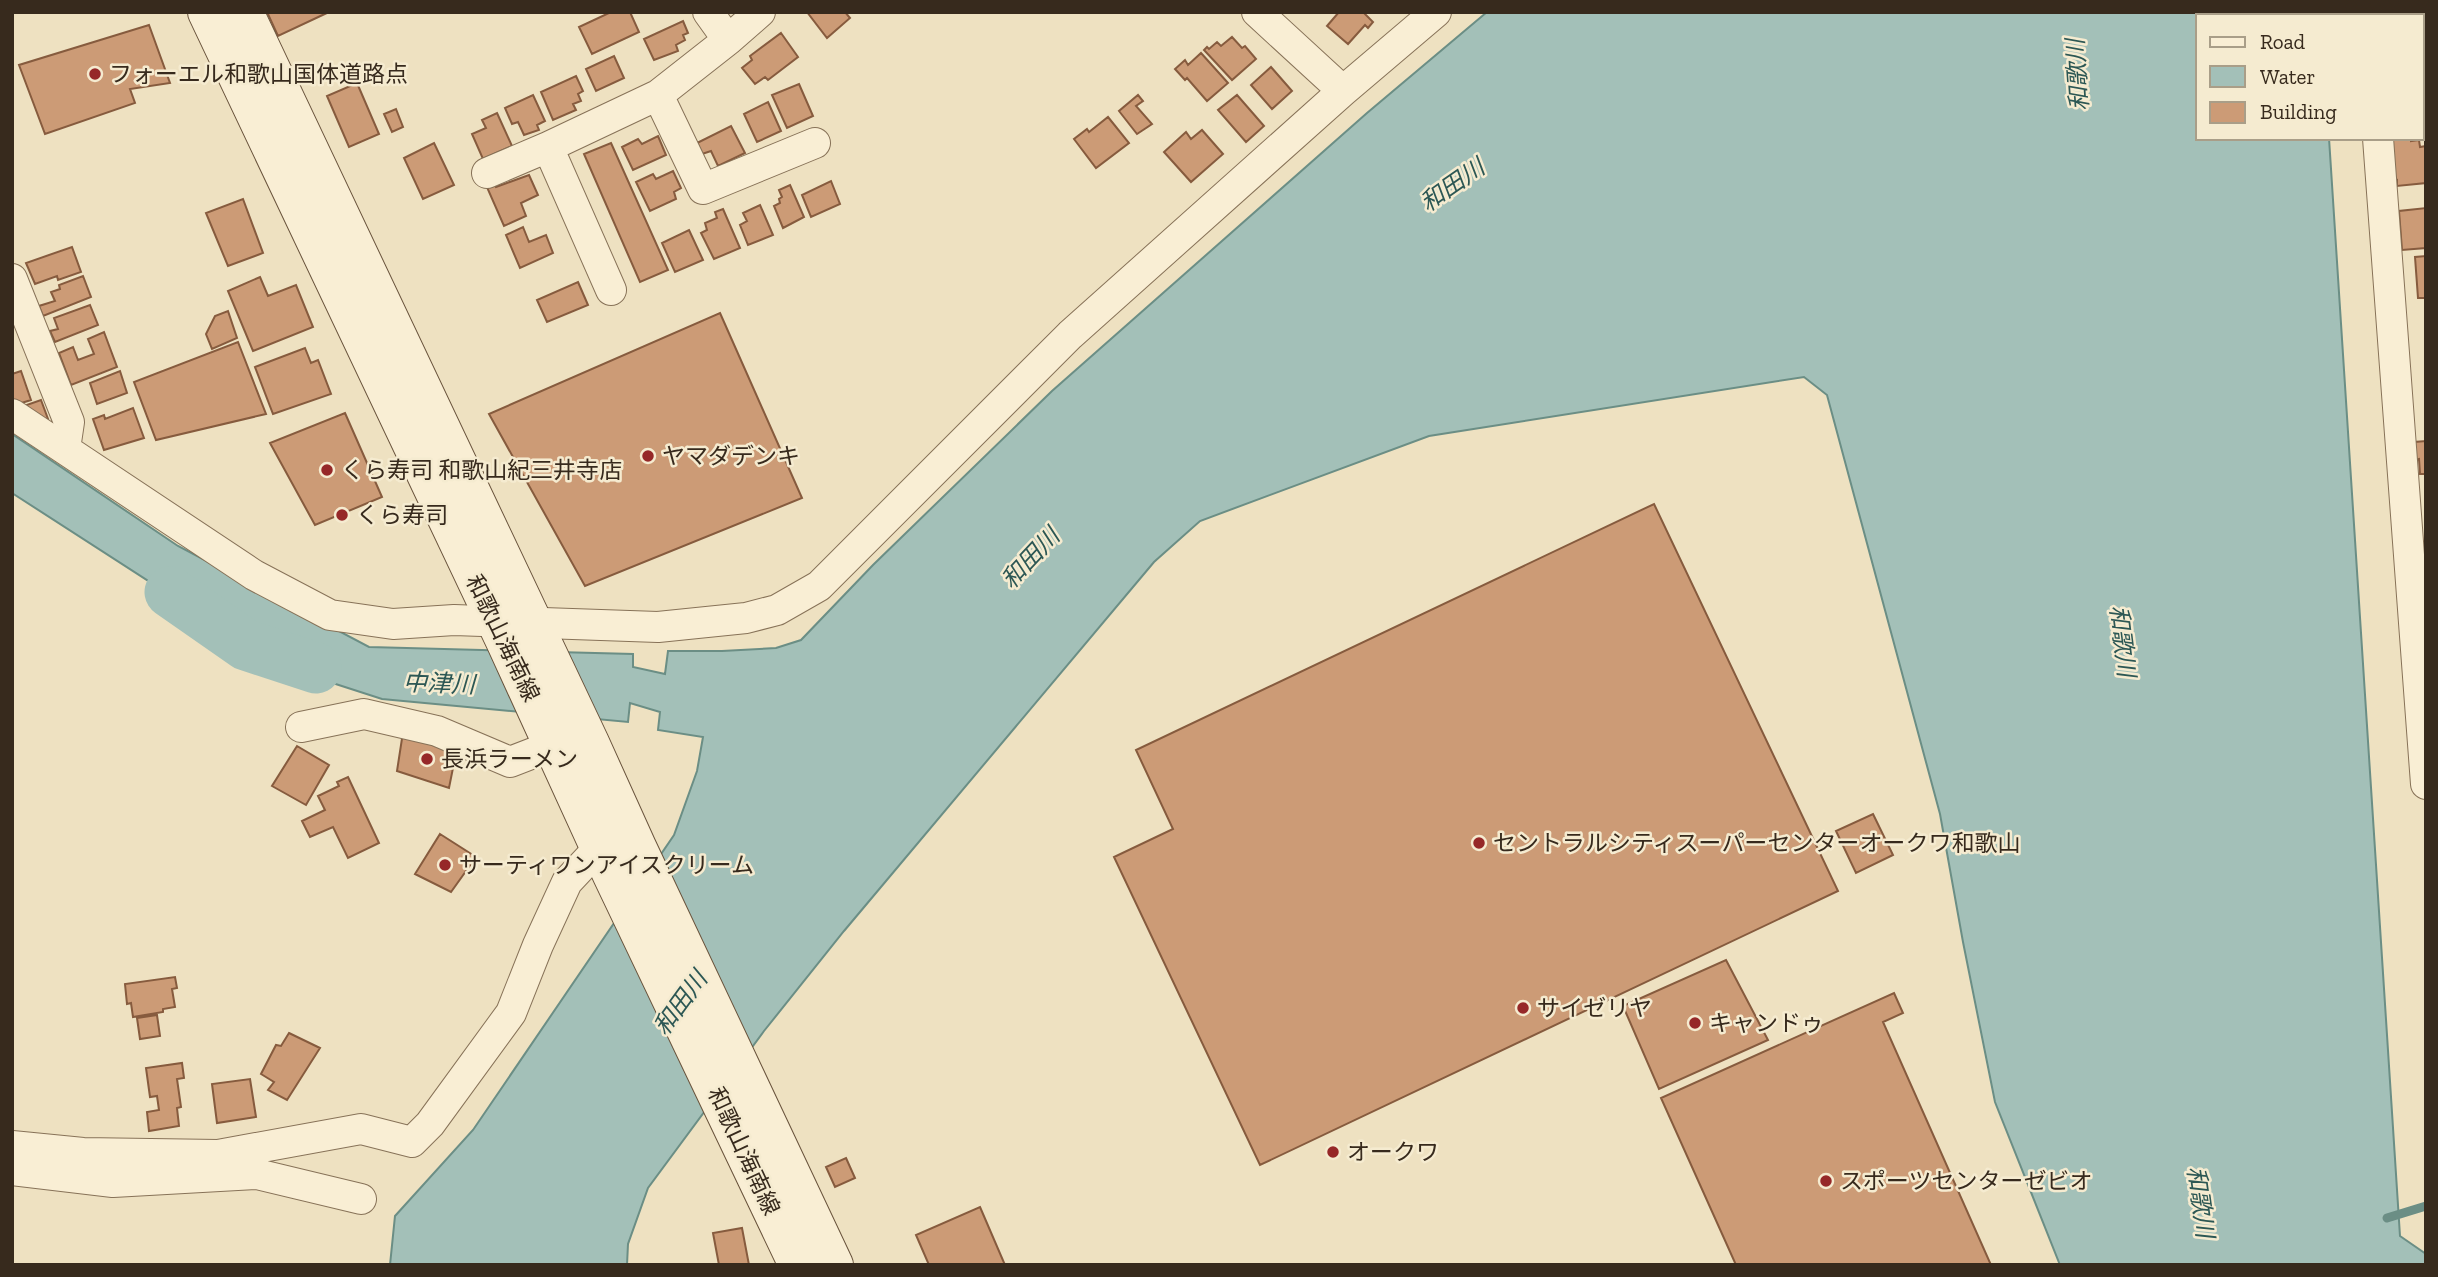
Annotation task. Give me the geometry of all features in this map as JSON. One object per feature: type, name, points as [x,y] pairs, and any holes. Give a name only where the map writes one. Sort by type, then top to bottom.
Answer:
[{"type":"main road","name":"和歌山海南線","points":[[207,12],[519,632]]},
{"type":"main road","name":"和歌山海南線","points":[[244,12],[519,632],[565,742],[618,848],[752,1090],[834,1265]]},
{"type":"main road","name":"和歌山海南線","points":[[618,848],[730,1121],[798,1265]]},
{"type":"street","points":[[708,12],[727,40]]},
{"type":"street","points":[[488,173],[658,95],[760,12]]},
{"type":"street","points":[[1257,12],[1343,91]]},
{"type":"street","points":[[12,414],[254,575],[330,615],[393,624],[454,620],[519,632],[658,627],[746,618],[777,610],[819,586],[1070,335],[1343,91],[1436,12]]},
{"type":"street","points":[[658,95],[703,189],[815,143]]},
{"type":"street","points":[[2378,140],[2414,491],[2426,784]]},
{"type":"street","points":[[548,147],[611,290]]},
{"type":"street","points":[[12,279],[69,422],[65,449]]},
{"type":"street","points":[[302,727],[364,714],[437,731],[510,762],[565,742]]},
{"type":"street","points":[[12,1146],[83,1153],[218,1155],[361,1129],[412,1142],[429,1124],[511,1013],[567,882],[618,848]]},
{"type":"street","points":[[12,1170],[113,1182],[257,1174],[360,1199]]},
{"type":"water","points":[[1487,12],[2320,12],[2196,14],[2196,140],[2329,140],[2400,1236],[2426,1254],[2426,1265],[2060,1265],[1995,1102],[1940,814],[1827,395],[1804,377],[1429,436],[1200,521],[1154,562],[844,931],[764,1031],[648,1188],[628,1244],[627,1265],[390,1265],[395,1216],[473,1130],[674,835],[697,771],[703,737],[658,730],[660,712],[630,703],[628,722],[382,699],[280,666],[12,493],[12,434],[178,546],[369,647],[633,654],[633,667],[665,674],[668,651],[776,648],[801,640],[873,565],[1052,391],[1367,113]]},
{"type":"building","points":[[267,12],[329,12],[278,36]]},
{"type":"building","points":[[611,12],[630,12],[639,32],[592,54],[579,27]]},
{"type":"building","points":[[807,12],[845,12],[850,18],[827,38]]},
{"type":"building","points":[[1339,12],[1363,12],[1373,22],[1368,28],[1365,25],[1348,44],[1327,26]]},
{"type":"building","points":[[2426,12],[2426,17],[2424,14],[2380,14]]},
{"type":"building","points":[[683,21],[688,33],[683,35],[685,40],[676,45],[678,51],[654,60],[644,39]]},
{"type":"building","name":"フォーエル和歌山国体道路点","points":[[149,25],[170,83],[130,89],[135,103],[45,134],[19,65]]},
{"type":"building","points":[[781,33],[798,57],[768,80],[765,77],[755,84],[742,68],[752,60],[750,56]]},
{"type":"building","points":[[1232,37],[1242,48],[1245,46],[1256,59],[1232,80],[1204,50],[1217,42],[1221,46]]},
{"type":"building","points":[[1201,53],[1228,83],[1207,101],[1187,78],[1185,80],[1175,69],[1185,60],[1188,65]]},
{"type":"building","points":[[614,56],[624,78],[596,91],[586,69]]},
{"type":"building","points":[[1271,67],[1292,91],[1272,109],[1251,85]]},
{"type":"building","points":[[576,76],[583,91],[578,94],[581,101],[573,104],[576,110],[553,120],[541,92]]},
{"type":"building","points":[[357,83],[379,134],[349,147],[327,96]]},
{"type":"building","points":[[799,84],[813,116],[787,128],[772,95]]},
{"type":"building","points":[[533,95],[545,121],[537,125],[539,130],[524,135],[518,122],[512,124],[505,108]]},
{"type":"building","points":[[1138,95],[1143,101],[1136,106],[1152,124],[1137,134],[1119,111]]},
{"type":"building","points":[[1237,95],[1264,126],[1246,142],[1218,110]]},
{"type":"building","points":[[768,102],[781,131],[757,142],[744,114]]},
{"type":"building","points":[[396,109],[403,127],[392,132],[384,114]]},
{"type":"building","points":[[497,113],[512,146],[483,159],[472,134],[486,128],[482,120]]},
{"type":"building","points":[[1108,117],[1129,143],[1096,168],[1074,139],[1087,129],[1089,132]]},
{"type":"building","points":[[731,126],[745,153],[718,166],[711,151],[702,154],[697,143]]},
{"type":"building","points":[[1202,130],[1223,154],[1191,182],[1164,152],[1186,132],[1191,139]]},
{"type":"building","points":[[658,136],[666,155],[633,170],[622,147],[638,139],[642,144]]},
{"type":"building","points":[[2385,140],[2419,140],[2420,147],[2426,146],[2426,183],[2397,186],[2397,180],[2391,181]]},
{"type":"building","points":[[434,143],[454,185],[423,199],[404,158]]},
{"type":"building","points":[[611,143],[668,270],[640,282],[584,154]]},
{"type":"building","points":[[673,171],[681,188],[674,192],[676,199],[650,211],[636,182],[653,174],[656,179]]},
{"type":"building","points":[[529,175],[538,195],[521,203],[526,216],[504,226],[486,185],[494,183],[496,187]]},
{"type":"building","points":[[831,181],[840,204],[811,217],[802,195]]},
{"type":"building","points":[[790,185],[804,217],[783,228],[774,206],[780,203],[779,199],[782,197],[779,190]]},
{"type":"building","points":[[243,199],[263,253],[228,266],[206,213]]},
{"type":"building","points":[[760,205],[773,235],[748,245],[740,225],[747,221],[743,213]]},
{"type":"building","points":[[2426,208],[2426,248],[2402,250],[2399,211]]},
{"type":"building","points":[[723,209],[740,248],[714,259],[701,233],[707,230],[705,223],[717,218],[715,212]]},
{"type":"building","points":[[523,227],[529,242],[546,235],[553,253],[520,268],[506,235]]},
{"type":"building","points":[[689,230],[703,260],[675,272],[662,243]]},
{"type":"building","points":[[72,247],[81,272],[58,280],[57,276],[35,284],[26,263]]},
{"type":"building","points":[[2426,256],[2426,298],[2418,298],[2415,257]]},
{"type":"building","points":[[83,276],[91,297],[43,316],[39,306],[55,301],[51,292],[60,289],[59,285]]},
{"type":"building","points":[[260,277],[268,296],[296,285],[313,327],[253,351],[228,291]]},
{"type":"building","points":[[578,282],[588,305],[547,322],[537,300]]},
{"type":"building","points":[[90,305],[98,325],[55,342],[50,331],[58,329],[54,318]]},
{"type":"building","points":[[228,311],[237,338],[212,349],[206,334],[215,316]]},
{"type":"building","name":"ヤマダデンキ","points":[[720,313],[802,498],[585,586],[489,414]]},
{"type":"building","points":[[104,332],[117,367],[71,385],[59,353],[73,347],[78,360],[94,354],[88,339]]},
{"type":"building","points":[[238,342],[266,414],[156,440],[134,382]]},
{"type":"building","points":[[305,348],[311,363],[318,360],[331,394],[273,414],[255,367]]},
{"type":"building","points":[[21,371],[31,400],[12,406],[12,374]]},
{"type":"building","points":[[120,371],[127,393],[97,404],[90,383]]},
{"type":"building","points":[[41,400],[48,419],[38,428],[15,409]]},
{"type":"building","points":[[133,408],[144,438],[104,450],[93,419],[104,415],[105,419]]},
{"type":"building","name":"くら寿司 和歌山紀三井寺店","points":[[345,413],[382,497],[315,525],[270,443]]},
{"type":"building","points":[[2426,441],[2426,474],[2420,474],[2419,459],[2415,460],[2414,442]]},
{"type":"building","name":"セントラルシティスーパーセンターオークワ和歌山","points":[[1654,504],[1838,891],[1260,1165],[1114,857],[1173,829],[1136,750]]},
{"type":"building","name":"長浜ラーメン","points":[[403,732],[457,748],[449,788],[397,771]]},
{"type":"building","points":[[297,746],[329,765],[306,805],[272,786]]},
{"type":"building","points":[[348,777],[379,843],[348,858],[333,827],[310,837],[302,821],[325,810],[318,796],[339,786],[337,782]]},
{"type":"building","points":[[1873,814],[1893,855],[1856,873],[1836,831]]},
{"type":"building","name":"サーティワンアイスクリーム","points":[[440,834],[476,857],[451,892],[415,874]]},
{"type":"building","name":"キャンドゥ","points":[[1726,960],[1768,1040],[1659,1089],[1623,1006]]},
{"type":"building","points":[[175,977],[177,988],[172,989],[175,1007],[133,1017],[131,1003],[127,1004],[125,984]]},
{"type":"building","name":"スポーツセンターゼビオ","points":[[1894,993],[1903,1013],[1883,1022],[1991,1265],[1736,1265],[1661,1098]]},
{"type":"building","points":[[157,1015],[160,1036],[140,1039],[137,1018]]},
{"type":"building","points":[[289,1033],[320,1048],[287,1100],[268,1090],[274,1082],[261,1074],[276,1045],[281,1046]]},
{"type":"building","points":[[182,1063],[184,1078],[177,1079],[181,1107],[177,1108],[179,1126],[149,1131],[147,1112],[159,1110],[157,1096],[150,1097],[146,1068]]},
{"type":"building","points":[[250,1079],[256,1117],[217,1123],[212,1084]]},
{"type":"building","points":[[846,1158],[855,1178],[835,1187],[826,1167]]},
{"type":"building","points":[[980,1207],[1005,1265],[929,1265],[916,1235]]},
{"type":"building","points":[[742,1228],[749,1265],[719,1265],[713,1233]]},
{"type":"waterway","name":"中津川","points":[[170,592],[246,645],[316,668]]},
{"type":"waterway","points":[[2387,1218],[2426,1206]]},
{"type":"place","name":"フォーエル和歌山国体道路点","points":[[95,74]]},
{"type":"place","name":"ヤマダデンキ","points":[[648,456]]},
{"type":"place","name":"くら寿司 和歌山紀三井寺店","points":[[327,470]]},
{"type":"place","name":"くら寿司","points":[[342,515]]},
{"type":"place","name":"長浜ラーメン","points":[[427,759]]},
{"type":"place","name":"セントラルシティスーパーセンターオークワ和歌山","points":[[1479,843]]},
{"type":"place","name":"サーティワンアイスクリーム","points":[[445,865]]},
{"type":"place","name":"サイゼリヤ","points":[[1523,1008]]},
{"type":"place","name":"キャンドゥ","points":[[1695,1023]]},
{"type":"place","name":"オークワ","points":[[1333,1152]]},
{"type":"place","name":"スポーツセンターゼビオ","points":[[1826,1181]]},
{"type":"water label","name":"和歌川","points":[[2077,75]]},
{"type":"water label","name":"和田川","points":[[1452,185]]},
{"type":"water label","name":"和田川","points":[[1030,558]]},
{"type":"water label","name":"和歌川","points":[[2123,641]]},
{"type":"water label","name":"和田川","points":[[680,1003]]},
{"type":"water label","name":"和歌川","points":[[2201,1202]]}]
